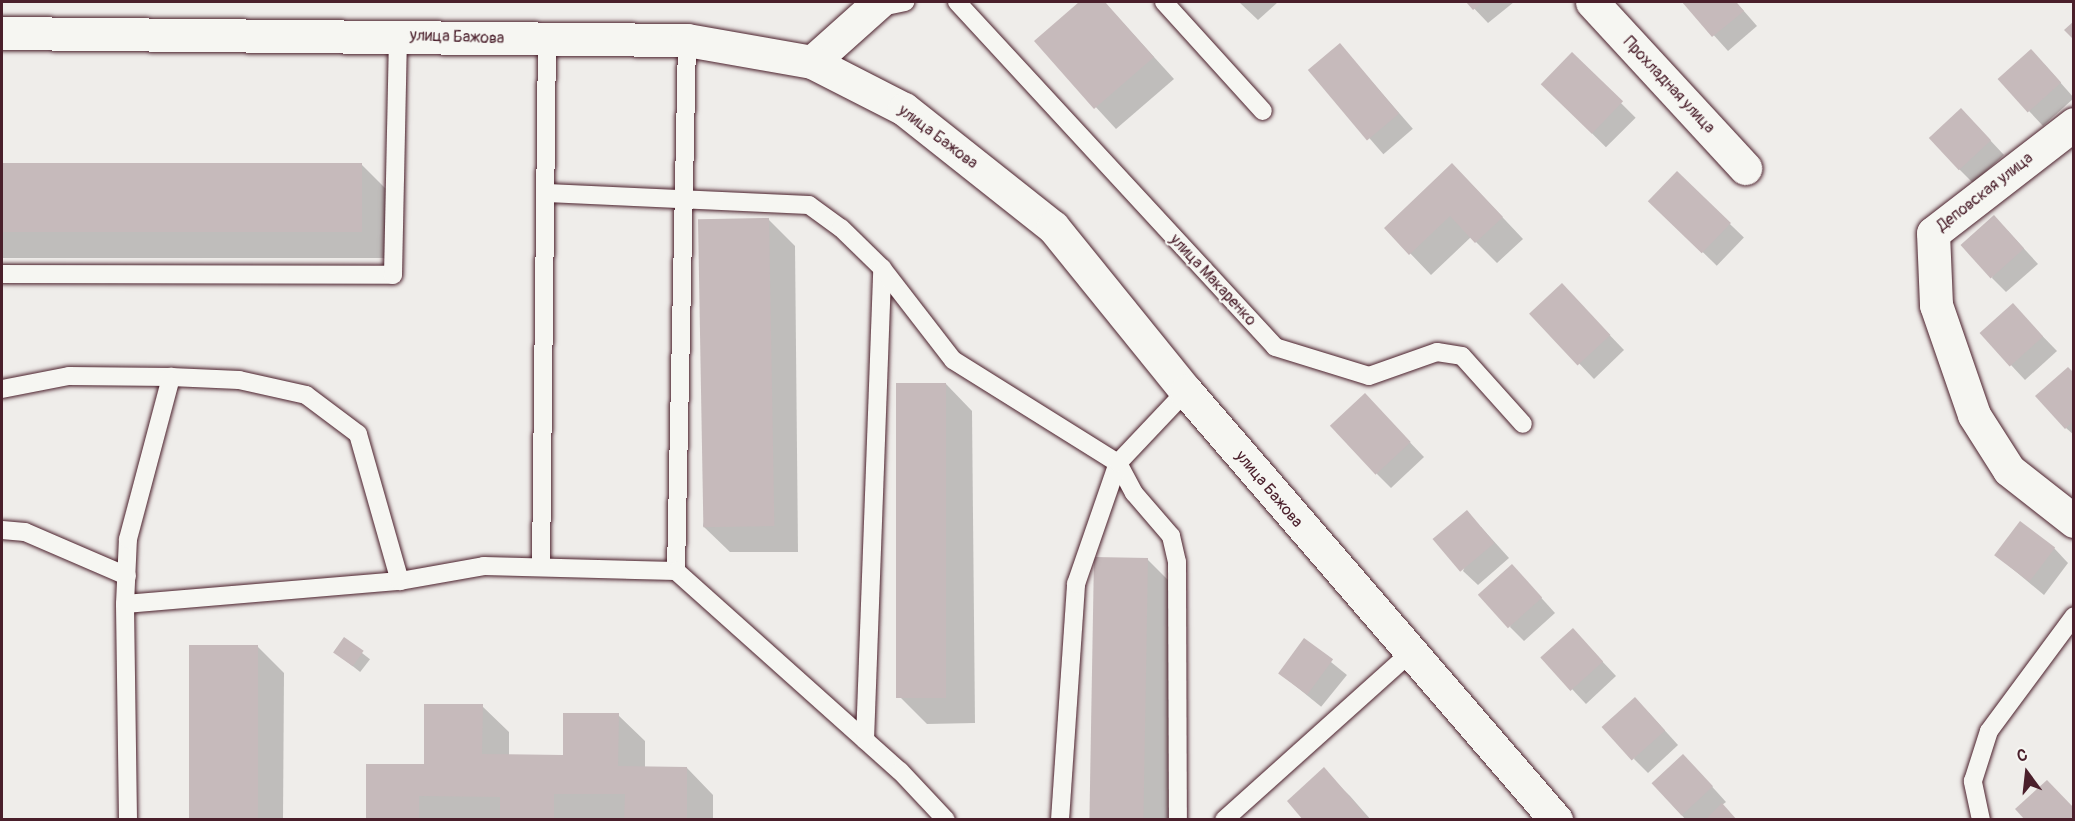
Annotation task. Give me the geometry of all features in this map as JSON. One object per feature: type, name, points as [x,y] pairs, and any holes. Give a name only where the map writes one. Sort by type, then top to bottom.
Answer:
[{"type":"main road","name":"Прохладная улица","points":[[1592,2],[1745,168]]},
{"type":"main road","points":[[812,62],[870,4]]},
{"type":"main road","name":"улица Бажова","points":[[2,33],[398,35],[547,41],[687,40],[812,62],[904,109],[1053,227],[1186,391],[1410,653],[1556,819]]},
{"type":"main road","name":"Деповская улица","points":[[2073,124],[1933,232],[1936,305],[1974,415],[2009,470],[2073,521]]},
{"type":"lane","points":[[870,4],[905,2]]},
{"type":"lane","name":"улица Макаренко","points":[[957,2],[1275,347],[1369,376],[1437,352],[1462,356],[1523,424]]},
{"type":"lane","points":[[1164,2],[1263,111]]},
{"type":"lane","points":[[2,274],[393,275],[398,35]]},
{"type":"lane","points":[[676,571],[686,198],[687,40]]},
{"type":"lane","points":[[541,567],[548,193],[547,41]]},
{"type":"lane","points":[[548,193],[809,205],[841,228],[882,268],[953,360],[1118,463],[1134,494],[1172,536],[1177,562],[1178,819]]},
{"type":"lane","points":[[865,740],[882,268]]},
{"type":"lane","points":[[2,389],[69,376],[171,376],[239,380],[306,395],[358,434],[400,581]]},
{"type":"lane","points":[[128,819],[125,604],[129,539],[171,376]]},
{"type":"lane","points":[[1060,819],[1076,584],[1118,463],[1186,391]]},
{"type":"lane","points":[[2,530],[25,532],[127,576]]},
{"type":"lane","points":[[125,604],[400,581],[484,566],[676,571],[865,740],[946,819]]},
{"type":"lane","points":[[1981,819],[1973,781],[1989,731],[2073,616]]},
{"type":"lane","points":[[1224,819],[1410,653]]},
{"type":"building","points":[[1079,2],[1105,2],[1154,57],[1094,109],[1034,41]]},
{"type":"building","points":[[1466,2],[1483,2],[1473,10]]},
{"type":"building","points":[[1682,2],[1736,2],[1744,11],[1712,37]]},
{"type":"building","points":[[2074,21],[2074,40],[2064,30]]},
{"type":"building","points":[[1340,43],[1399,113],[1367,140],[1308,70]]},
{"type":"building","points":[[2031,49],[2061,82],[2028,113],[1998,79]]},
{"type":"building","points":[[1572,52],[1623,101],[1592,134],[1541,84]]},
{"type":"building","points":[[1961,108],[1991,140],[1959,170],[1929,138]]},
{"type":"building","points":[[2,163],[362,163],[362,232],[2,232]]},
{"type":"building","points":[[1452,163],[1503,217],[1475,243],[1450,216],[1409,255],[1384,228]]},
{"type":"building","points":[[1677,171],[1731,223],[1702,253],[1648,201]]},
{"type":"building","points":[[1994,215],[2024,248],[1991,279],[1961,245]]},
{"type":"building","points":[[769,218],[774,526],[703,527],[698,219]]},
{"type":"building","points":[[1562,283],[1610,335],[1578,366],[1529,314]]},
{"type":"building","points":[[2013,303],[2043,336],[2010,367],[1980,333]]},
{"type":"building","points":[[2068,367],[2074,373],[2074,421],[2065,429],[2035,396]]},
{"type":"building","points":[[896,383],[946,383],[946,698],[896,698]]},
{"type":"building","points":[[1365,393],[1411,442],[1376,475],[1330,426]]},
{"type":"building","points":[[1467,510],[1495,543],[1460,572],[1433,539]]},
{"type":"building","points":[[2020,521],[2055,547],[2029,582],[1994,555]]},
{"type":"building","points":[[1094,557],[1148,558],[1143,820],[1089,820]]},
{"type":"building","points":[[1512,564],[1542,597],[1508,628],[1478,595]]},
{"type":"building","points":[[1573,628],[1603,661],[1570,691],[1540,657]]},
{"type":"building","points":[[344,637],[364,651],[353,666],[333,653]]},
{"type":"building","points":[[1304,638],[1333,659],[1307,695],[1278,674]]},
{"type":"building","points":[[189,645],[258,645],[258,820],[189,820]]},
{"type":"building","points":[[1635,697],[1665,730],[1632,761],[1602,727]]},
{"type":"building","points":[[424,704],[483,704],[482,754],[563,755],[563,713],[619,713],[618,766],[687,767],[687,820],[624,820],[625,794],[554,794],[554,820],[500,820],[500,797],[419,796],[419,820],[366,820],[366,764],[424,764]]},
{"type":"building","points":[[1683,754],[1713,786],[1682,816],[1652,783]]},
{"type":"building","points":[[1324,767],[1370,820],[1303,820],[1287,801]]},
{"type":"building","points":[[2047,780],[2074,808],[2074,816],[2069,820],[2025,820],[2015,809]]},
{"type":"building","points":[[1722,803],[1737,820],[1705,820]]}]
